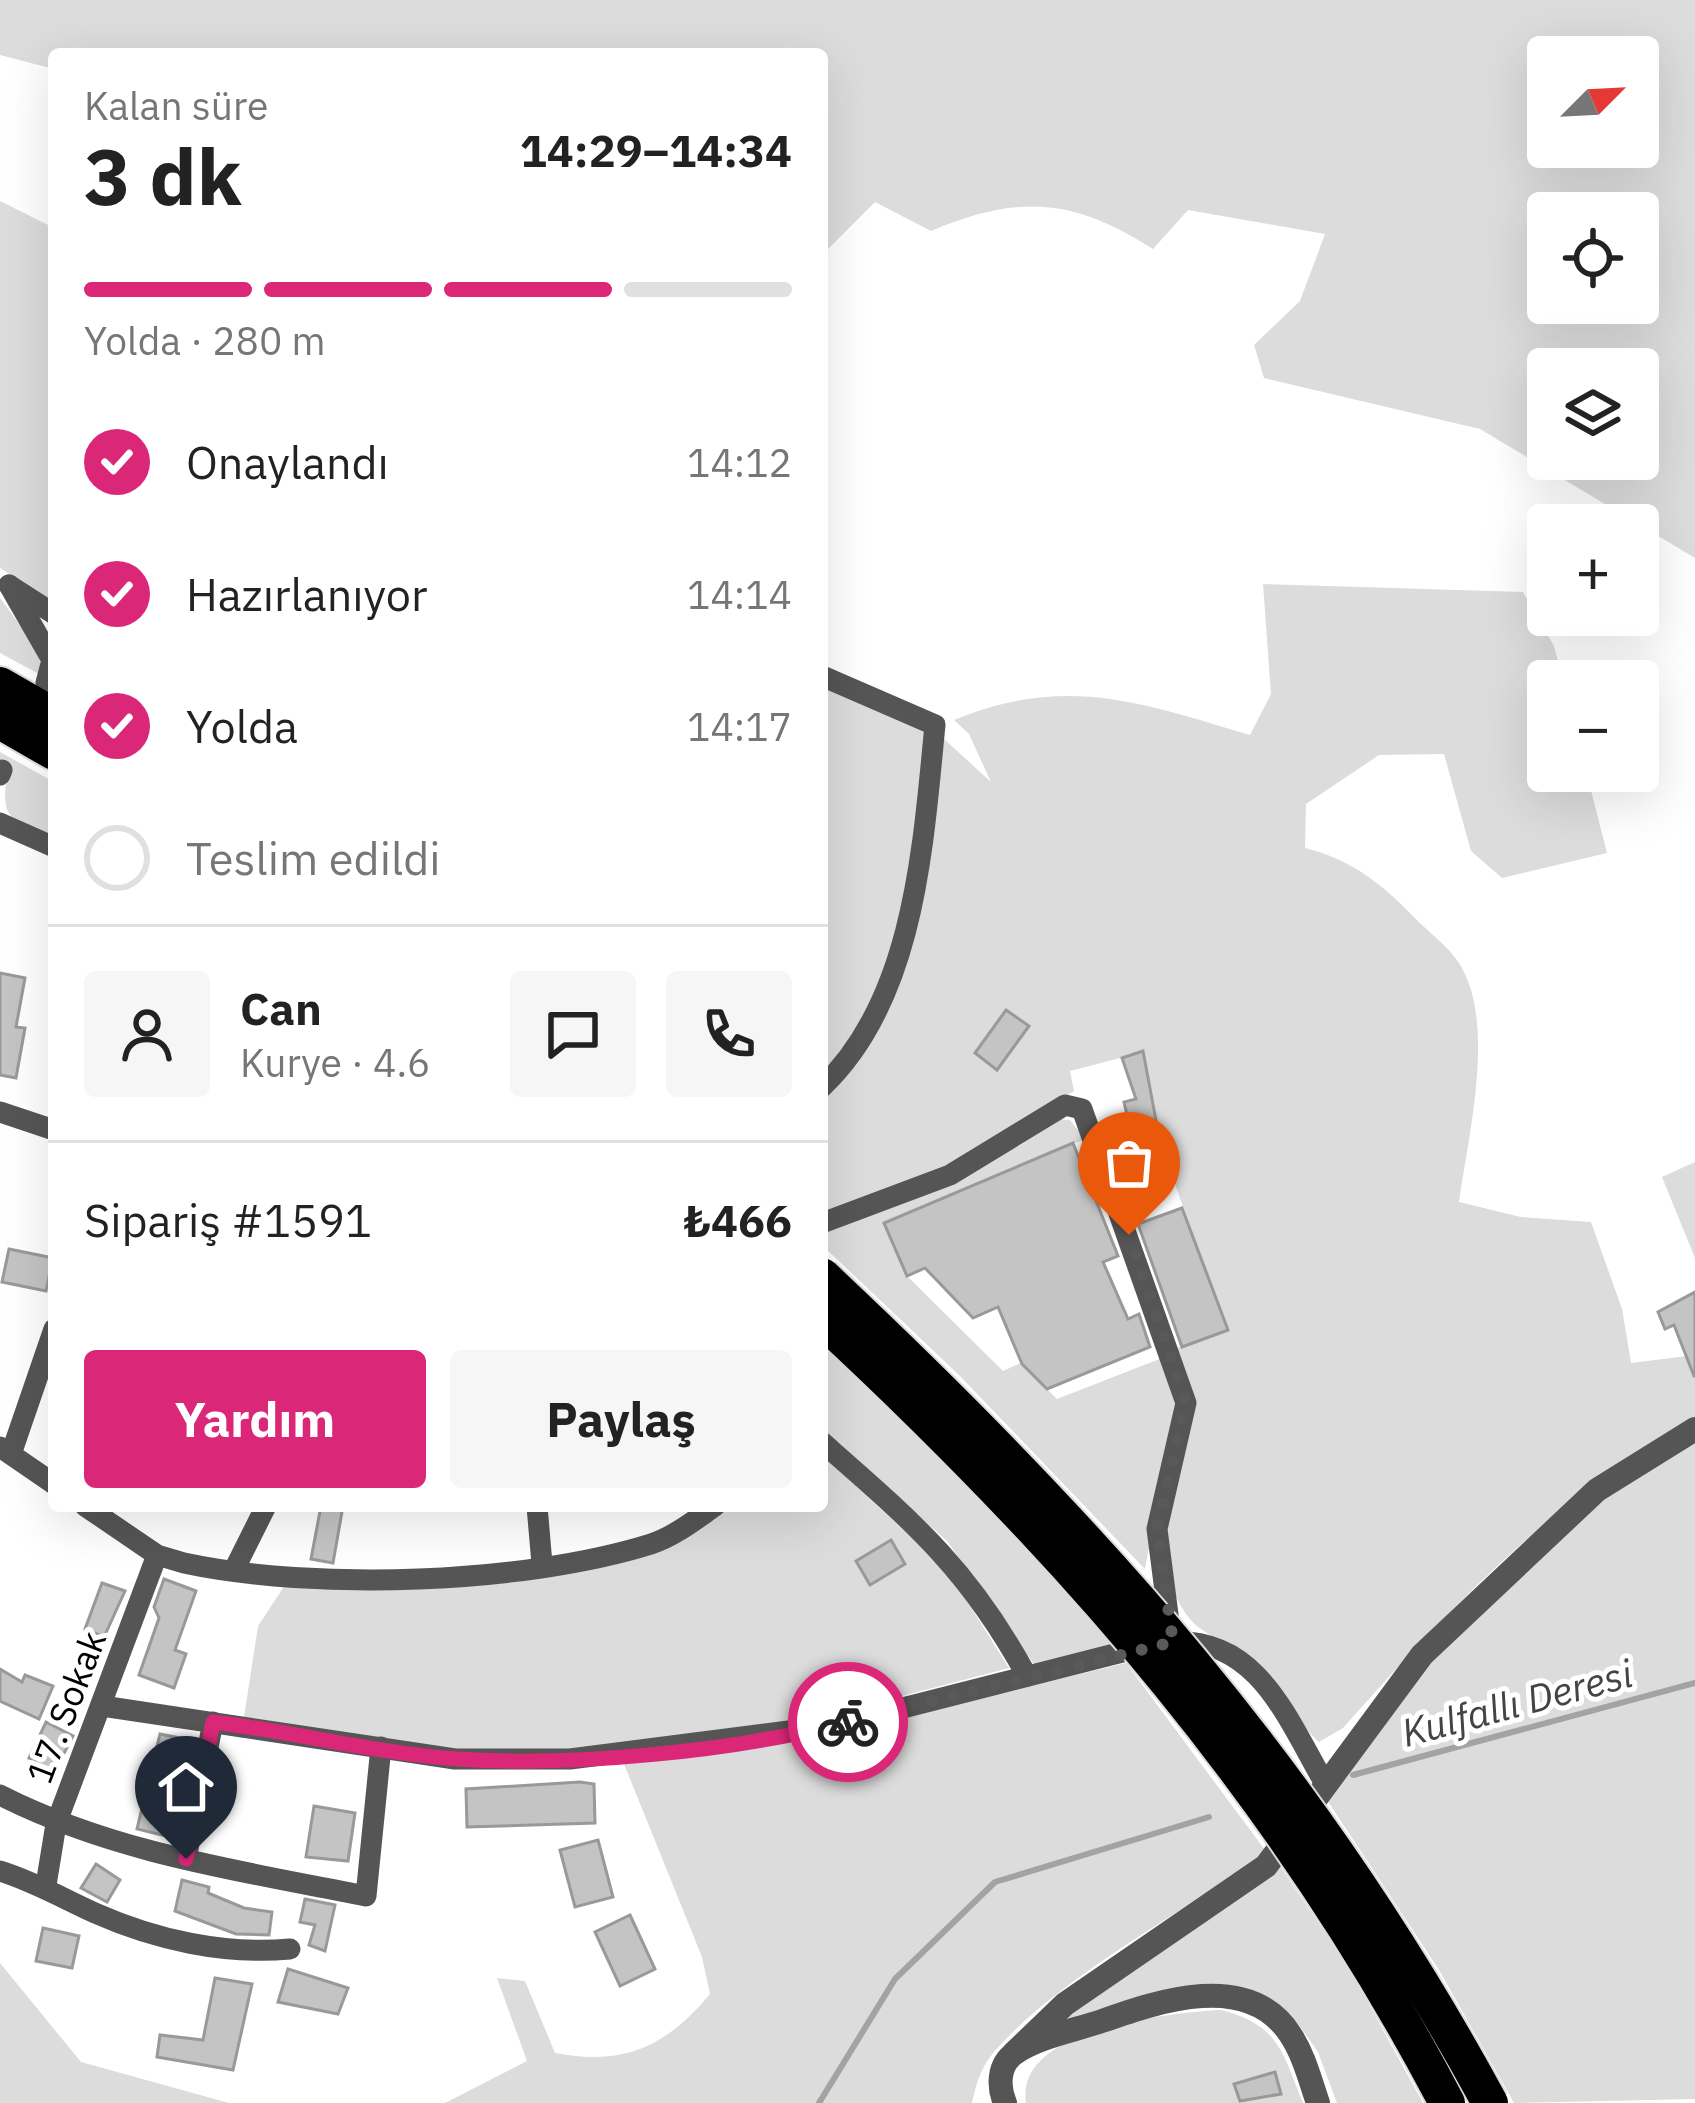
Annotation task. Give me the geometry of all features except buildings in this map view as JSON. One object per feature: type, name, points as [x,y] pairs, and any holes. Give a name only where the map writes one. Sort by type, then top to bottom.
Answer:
[{"type":"highway","points":[[0,685],[48,698]]},
{"type":"highway","points":[[0,721],[48,749]]},
{"type":"highway","points":[[828,1282],[1063,1510],[1188,1654],[1267,1752],[1384,1919],[1490,2103]]},
{"type":"highway","points":[[828,1325],[1040,1532],[1243,1772],[1354,1937],[1447,2103]]},
{"type":"street","points":[[4,582],[48,610]]},
{"type":"street","points":[[4,582],[48,654]]},
{"type":"street","points":[[828,679],[935,725],[917,867],[892,977],[850,1056],[828,1080]]},
{"type":"street","points":[[0,823],[48,844]]},
{"type":"street","points":[[828,1221],[950,1175],[1065,1106],[1082,1109],[1186,1402],[1157,1529],[1173,1642]]},
{"type":"street","points":[[0,1112],[48,1128]]},
{"type":"street","points":[[48,1344],[5,1451],[48,1480]]},
{"type":"street","points":[[1004,2103],[1001,2074],[1014,2053],[1065,2004],[1266,1866],[1422,1655],[1534,1545],[1597,1490],[1695,1429]]},
{"type":"street","points":[[828,1447],[951,1559],[974,1586],[1027,1676]]},
{"type":"street","points":[[95,1512],[157,1555],[234,1570],[420,1577],[542,1564],[651,1544],[705,1512]]},
{"type":"street","points":[[234,1570],[263,1512]]},
{"type":"street","points":[[538,1512],[542,1564]]},
{"type":"street","name":"17. Sokak","points":[[46,1885],[56,1824],[157,1555]]},
{"type":"street","points":[[102,1706],[455,1759],[517,1760],[709,1745],[836,1725],[1173,1642],[1229,1650],[1278,1703],[1324,1782]]},
{"type":"street","points":[[186,1859],[213,1722]]},
{"type":"street","points":[[0,1795],[56,1824],[186,1859],[366,1896],[380,1747]]},
{"type":"street","points":[[0,1871],[46,1885],[100,1915],[206,1948],[290,1949]]},
{"type":"street","points":[[1014,2053],[1149,2004],[1223,1997],[1255,2006],[1281,2023],[1296,2044],[1318,2103]]},
{"type":"shaded area","points":[[0,0],[1695,0],[1695,558],[1659,536],[1659,504],[1605,504],[1565,480],[1659,480],[1659,348],[1527,348],[1527,457],[1480,429],[1264,378],[1254,345],[1300,301],[1325,234],[1188,210],[1153,249],[1097,219],[1071,211],[1019,207],[931,231],[875,202],[828,249],[828,48],[48,48],[48,67],[0,55]]},
{"type":"shaded area","points":[[0,201],[48,225],[48,598],[0,568]]},
{"type":"shaded area","points":[[1263,584],[1523,592],[1527,636],[1548,636],[1558,660],[1527,660],[1527,792],[1591,792],[1607,853],[1502,878],[1471,851],[1444,754],[1379,755],[1306,804],[1305,848],[1351,866],[1389,893],[1454,957],[1470,988],[1476,1016],[1477,1080],[1459,1202],[1521,1217],[1591,1222],[1622,1309],[1631,1363],[1695,1355],[1695,1417],[1551,1518],[1464,1598],[1343,1728],[1319,1742],[1254,1661],[1190,1619],[1170,1579],[1166,1519],[1190,1418],[1186,1376],[1177,1348],[1227,1329],[1162,1148],[1143,1052],[1070,1071],[1074,1091],[939,1174],[828,1214],[828,689],[943,738],[991,782],[969,734],[954,720],[1032,698],[1103,698],[1250,735],[1271,694]]},
{"type":"shaded area","points":[[0,598],[39,651],[41,675],[0,653]]},
{"type":"shaded area","points":[[0,752],[48,779],[48,834],[12,817],[5,802],[7,774],[0,769]]},
{"type":"shaded area","points":[[1059,1119],[1070,1120],[1085,1139],[884,1223],[907,1276],[1003,1371],[1021,1363],[1057,1399],[1162,1358],[1176,1401],[1145,1569],[959,1375],[828,1251],[828,1229]]},
{"type":"shaded area","points":[[1695,1162],[1695,1258],[1662,1177]]},
{"type":"shaded area","points":[[828,1345],[980,1495],[1114,1645],[1035,1666],[947,1541],[828,1435]]},
{"type":"shaded area","points":[[1695,1442],[1695,2099],[1514,2103],[1439,1970],[1327,1800],[1374,1718],[1569,1521]]},
{"type":"shaded area","points":[[828,1461],[948,1571],[1009,1668],[803,1719],[664,1743],[593,1749],[523,1752],[426,1747],[244,1717],[258,1626],[285,1585],[465,1582],[692,1530],[720,1512],[828,1512]]},
{"type":"shaded area","points":[[1126,1663],[1268,1854],[1052,1998],[989,2058],[972,2103],[445,2103],[527,2061],[497,1978],[525,1981],[555,2053],[580,2056],[602,2057],[642,2048],[677,2027],[710,1994],[702,1957],[624,1764],[819,1738]]},
{"type":"shaded area","points":[[1280,1866],[1349,1968],[1423,2103],[1337,2103],[1318,2052],[1299,2025],[1278,2005],[1250,1991],[1067,2019],[1066,2012]]},
{"type":"shaded area","points":[[0,1963],[81,2062],[229,2103],[0,2103]]},
{"type":"shaded area","points":[[1221,2010],[1267,2032],[1283,2055],[1303,2103],[1026,2103],[1029,2078],[1044,2057],[1069,2041],[1133,2021]]},
{"type":"waterway","name":"Kulfallı Deresi","points":[[1353,1775],[1695,1683]]},
{"type":"waterway","name":"Kulfallı Deresi","points":[[819,2103],[895,1979],[995,1882],[1209,1817]]},
{"type":"way so far","points":[[848,1722],[1173,1642],[1156,1549],[1157,1529],[1183,1435],[1186,1402],[1129,1235]]},
{"type":"route","points":[[186,1859],[213,1722],[455,1759],[517,1760],[730,1742],[848,1722]]}]
